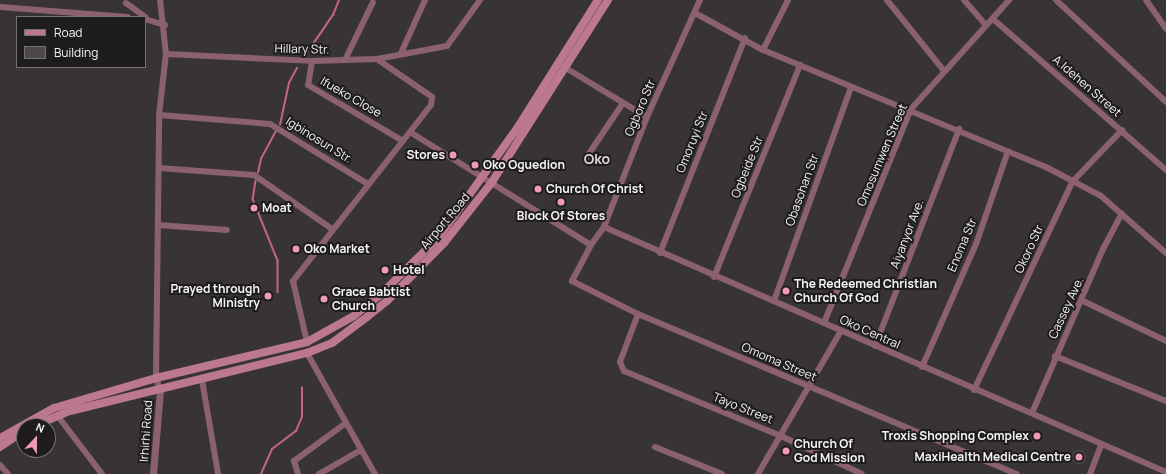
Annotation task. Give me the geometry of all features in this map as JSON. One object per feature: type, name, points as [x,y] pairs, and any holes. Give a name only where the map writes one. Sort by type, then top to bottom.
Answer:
[{"type":"main road","name":"Airport Road","points":[[0,438],[54,408],[156,378],[307,342],[354,316],[380,295],[439,237],[484,178],[598,0]]},
{"type":"main road","name":"Airport Road","points":[[51,418],[57,415],[307,353],[332,343],[387,301],[444,243],[492,182],[608,0]]},
{"type":"main road","points":[[0,447],[16,436]]},
{"type":"street","points":[[160,0],[165,25],[166,54],[159,115],[156,378],[160,390]]},
{"type":"street","points":[[401,53],[425,0]]},
{"type":"street","name":"Hillary Str.","points":[[166,54],[312,61],[377,59],[401,53],[447,46],[480,0]]},
{"type":"street","name":"Ogboro Str","points":[[604,227],[647,118],[700,0]]},
{"type":"street","points":[[763,50],[788,0]]},
{"type":"street","points":[[887,0],[944,72]]},
{"type":"street","points":[[964,0],[986,25]]},
{"type":"street","name":"Omosumwen Street","points":[[824,323],[911,109],[1009,0]]},
{"type":"street","points":[[1056,0],[1166,102]]},
{"type":"street","points":[[1146,0],[1166,29]]},
{"type":"street","points":[[125,16],[126,2]]},
{"type":"street","points":[[126,2],[144,16]]},
{"type":"street","points":[[345,60],[373,2]]},
{"type":"street","points":[[0,7],[112,16]]},
{"type":"street","points":[[695,13],[745,38],[763,50],[851,87],[911,109],[959,129],[1073,181],[1101,196],[1166,254]]},
{"type":"street","points":[[146,18],[165,25]]},
{"type":"street","name":"A.Idehen Street","points":[[993,19],[1069,88],[1122,130],[1166,170]]},
{"type":"street","name":"Omoruyi Str","points":[[660,253],[745,38]]},
{"type":"street","points":[[307,342],[292,281],[431,105],[432,98],[427,93],[377,59]]},
{"type":"street","name":"Ifueko Close","points":[[312,61],[308,85],[403,141]]},
{"type":"street","name":"Ogbeide Str","points":[[714,277],[800,66]]},
{"type":"street","points":[[564,67],[647,118]]},
{"type":"street","name":"Obasohan Str","points":[[774,301],[851,87]]},
{"type":"street","points":[[586,158],[623,103]]},
{"type":"street","name":"Igbinosun Str.","points":[[159,115],[270,124],[368,184]]},
{"type":"street","name":"Aiyanyor Ave.","points":[[875,346],[959,129]]},
{"type":"street","name":"Okoro Str","points":[[974,390],[1073,181],[1122,130]]},
{"type":"street","points":[[410,132],[591,245],[604,227]]},
{"type":"street","name":"Enoma Str","points":[[922,367],[976,244],[1008,151]]},
{"type":"street","points":[[159,168],[254,175],[332,229]]},
{"type":"street","name":"Cassey Ave.","points":[[1032,413],[1055,356],[1083,301],[1103,249],[1122,214]]},
{"type":"street","points":[[158,225],[227,230]]},
{"type":"street","name":"Oko Central","points":[[604,227],[714,277],[774,301],[974,390],[1032,413],[1101,445],[1166,472]]},
{"type":"street","name":"Omoma Street","points":[[591,245],[572,281],[638,314],[1018,474]]},
{"type":"street","points":[[1083,301],[1166,341]]},
{"type":"street","name":"Tayo Street","points":[[638,314],[620,362],[624,371],[781,436],[862,474]]},
{"type":"street","points":[[758,474],[841,331]]},
{"type":"street","points":[[307,353],[373,473]]},
{"type":"street","points":[[1055,356],[1166,401]]},
{"type":"street","points":[[202,380],[218,474]]},
{"type":"street","name":"Irhirhi Road","points":[[153,474],[160,390]]},
{"type":"street","points":[[57,415],[102,474]]},
{"type":"street","points":[[298,474],[294,461],[346,423]]},
{"type":"street","points":[[1090,474],[1101,445]]},
{"type":"street","points":[[655,447],[722,474]]},
{"type":"street","points":[[319,474],[361,450]]},
{"type":"street","points":[[0,465],[8,474]]},
{"type":"building","name":"MaxiHealth Medical Centre","points":[[1079,450],[1084,452],[1086,457],[1084,462],[1079,464],[1074,462],[1072,457],[1074,452]]},
{"type":"waterway","points":[[305,56],[333,15],[339,0]]},
{"type":"waterway","points":[[280,125],[289,83],[297,68]]},
{"type":"waterway","points":[[258,173],[261,159],[276,131]]},
{"type":"waterway","points":[[256,181],[253,199],[278,261],[278,292]]},
{"type":"waterway","points":[[261,474],[272,449],[296,431],[302,417],[302,388]]},
{"type":"place","name":"Stores","points":[[453,155]]},
{"type":"place","name":"Oko Oguedion","points":[[475,165]]},
{"type":"place","name":"Church Of Christ","points":[[538,189]]},
{"type":"place","name":"Block Of Stores","points":[[561,202]]},
{"type":"place","name":"Moat","points":[[254,208]]},
{"type":"place","name":"Oko Market","points":[[296,249]]},
{"type":"place","name":"Hotel","points":[[385,270]]},
{"type":"place","name":"The Redeemed Christian Church Of God","points":[[786,291]]},
{"type":"place","name":"Prayed through Ministry","points":[[268,296]]},
{"type":"place","name":"Grace Babtist Church","points":[[324,299]]},
{"type":"place","name":"Troxis Shopping Complex","points":[[1037,436]]},
{"type":"place","name":"Church Of God Mission","points":[[786,451]]},
{"type":"place","name":"MaxiHealth Medical Centre","points":[[1079,457]]},
{"type":"district","name":"Oko","points":[[597,159]]}]
